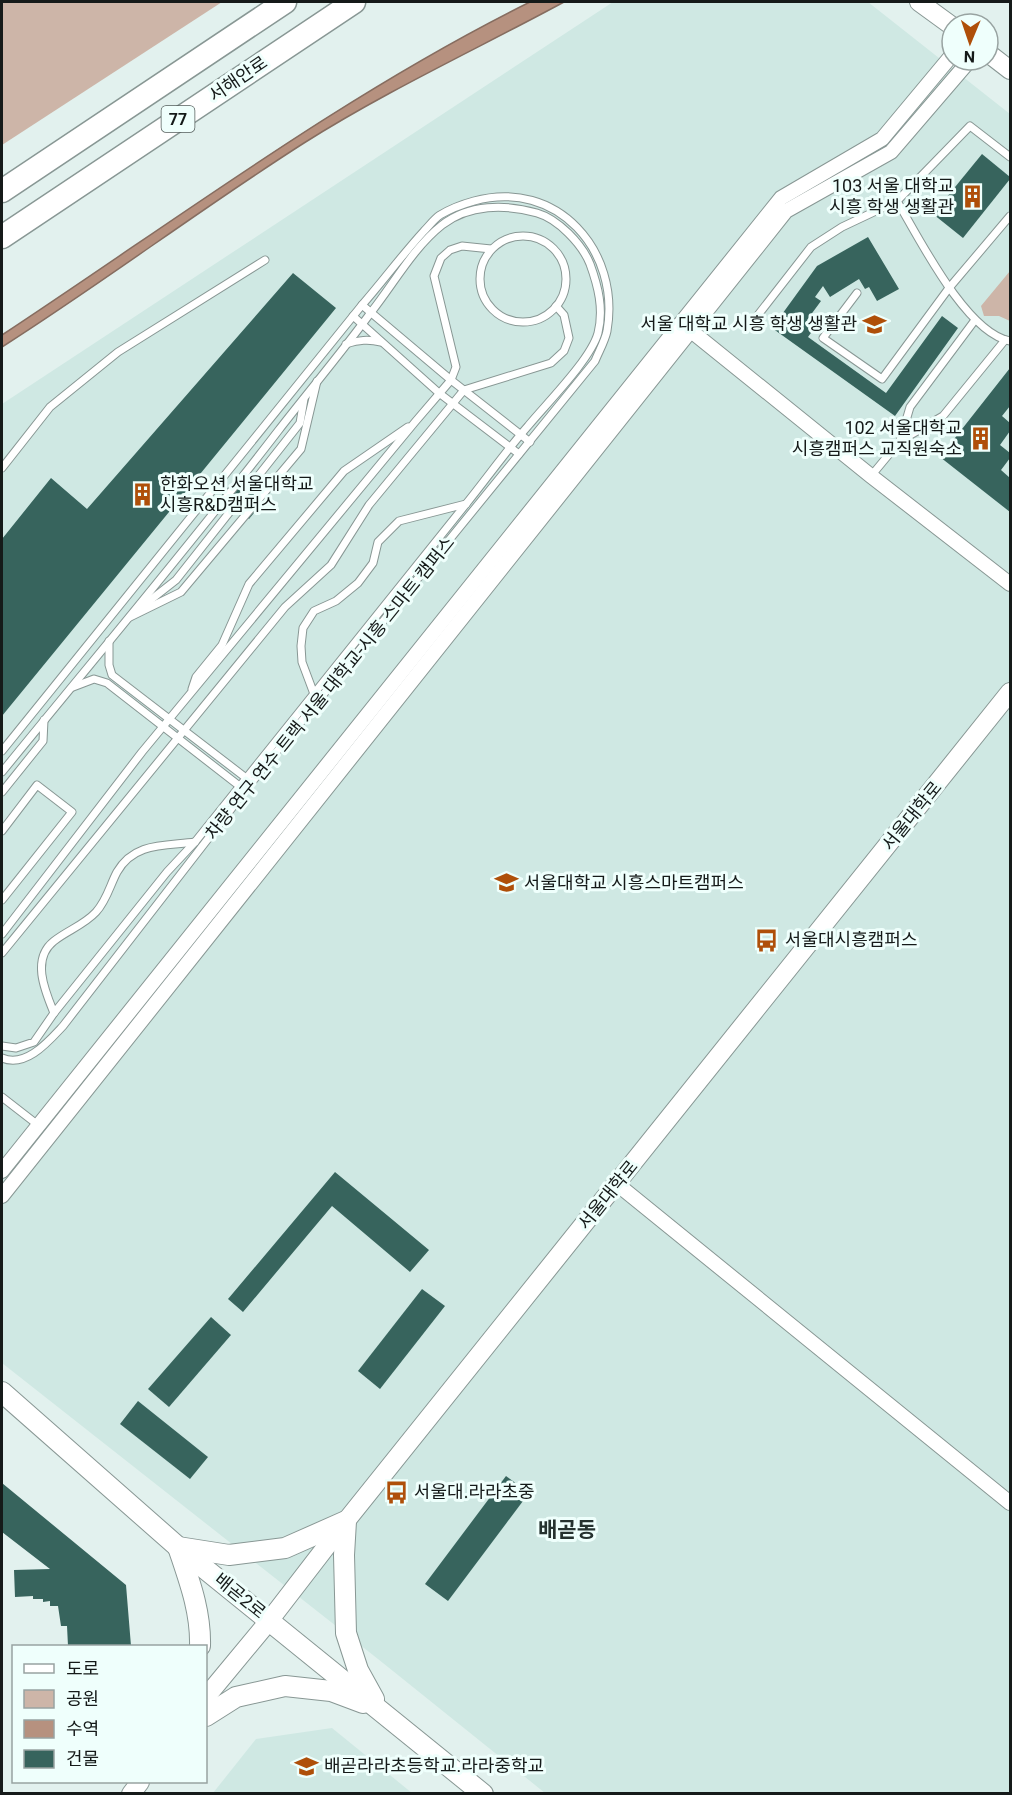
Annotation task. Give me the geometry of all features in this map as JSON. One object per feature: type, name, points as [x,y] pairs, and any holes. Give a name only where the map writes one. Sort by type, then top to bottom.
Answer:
[{"type":"main road","name":"77","points":[[2,191],[285,2]]},
{"type":"main road","name":"서해안로","points":[[2,237],[354,2]]},
{"type":"main road","name":"배곧2로","points":[[2,1392],[178,1547],[483,1794]]},
{"type":"main road","points":[[200,1645],[201,1629],[198,1611],[178,1547],[230,1555],[285,1548],[346,1521],[344,1555],[346,1633],[358,1670],[380,1710]]},
{"type":"main road","points":[[207,1715],[236,1697],[285,1686],[331,1691],[380,1710]]},
{"type":"street","points":[[919,2],[940,17]]},
{"type":"street","points":[[2,1196],[624,412],[781,198],[882,140],[940,70]]},
{"type":"street","points":[[2,1171],[686,327],[786,211],[891,152],[960,72]]},
{"type":"street","points":[[686,327],[871,476],[1011,584]]},
{"type":"street","name":"서울대학로","points":[[207,1696],[270,1621],[346,1521],[1011,692]]},
{"type":"street","points":[[617,1184],[1011,1503]]},
{"type":"lane","points":[[758,315],[811,247],[843,226],[897,201],[970,126],[1011,157]]},
{"type":"lane","name":"차량 연구 연수 트랙 서울 대학교-시흥 스마트 캠퍼스","points":[[2,751],[353,316],[439,216],[464,204],[489,197],[517,196],[553,208],[579,229],[595,249],[607,279],[609,310],[607,333],[595,361],[249,780],[63,1026],[47,1044],[34,1053],[21,1058],[5,1060],[2,1058]]},
{"type":"lane","points":[[871,476],[900,441],[943,416],[1008,341],[975,321],[949,288],[897,201]]},
{"type":"lane","points":[[2,772],[70,688],[233,490],[426,239],[444,223],[471,209],[505,207],[540,213],[567,231],[586,253],[597,284],[600,310],[597,334],[588,354],[520,434],[314,694],[249,780],[112,675],[109,665],[109,641]]},
{"type":"lane","points":[[857,293],[823,338],[882,379],[949,288],[1011,216]]},
{"type":"lane","points":[[526,236],[540,239],[552,247],[561,258],[566,271],[566,286],[553,310],[541,318],[527,322],[513,321],[500,315],[489,306],[482,293],[480,279],[482,265],[491,249],[512,237],[526,236]]},
{"type":"lane","points":[[2,934],[163,727],[451,380],[456,367],[434,276],[441,258],[450,250],[462,246],[491,249]]},
{"type":"lane","points":[[2,468],[50,407],[118,351],[265,260]]},
{"type":"lane","points":[[362,305],[451,380],[530,442]]},
{"type":"lane","points":[[2,953],[285,607],[331,565],[369,505],[464,390],[551,363],[564,351],[569,338],[564,315],[556,306]]},
{"type":"lane","points":[[353,316],[453,404],[519,454]]},
{"type":"lane","points":[[900,441],[910,407],[975,321]]},
{"type":"lane","points":[[346,344],[360,340],[384,343]]},
{"type":"lane","points":[[128,618],[181,592],[301,448],[318,379]]},
{"type":"lane","points":[[128,618],[176,580],[300,423],[305,396]]},
{"type":"lane","points":[[190,694],[196,677],[222,645],[249,584],[344,471],[415,422]]},
{"type":"lane","points":[[314,694],[302,662],[301,646],[303,628],[314,611],[336,601],[358,583],[373,563],[378,542],[399,521],[466,504]]},
{"type":"lane","points":[[2,1046],[16,1048],[34,1042],[54,1013],[167,872],[242,789],[107,683],[94,679],[70,688]]},
{"type":"lane","points":[[2,792],[43,741],[44,720]]},
{"type":"lane","points":[[2,831],[37,785],[72,812],[2,900]]},
{"type":"lane","points":[[54,1013],[42,980],[42,965],[46,951],[54,941],[91,917],[102,906],[117,872],[126,859],[143,848],[195,842]]},
{"type":"lane","points":[[2,1097],[39,1125]]},
{"type":"shaded area","name":"서울대학교 시흥스마트캠퍼스","points":[[613,2],[868,2],[940,59],[940,72],[957,72],[1010,114],[1010,1793],[545,1793],[2,1363],[2,404]]},
{"type":"shaded area","name":"배곧라라초등학교.라라중학교","points":[[332,1728],[412,1793],[213,1793],[256,1739]]},
{"type":"green space","points":[[2,2],[222,2],[2,145]]},
{"type":"green space","points":[[1010,271],[1010,321],[999,316],[984,316],[981,306]]},
{"type":"water","points":[[530,2],[564,2],[400,87],[304,143],[2,347],[2,335],[261,160],[393,77]]},
{"type":"building","name":"103 서울 대학교 시흥 학생 생활관","points":[[982,154],[1010,179],[963,238],[933,214]]},
{"type":"building","points":[[868,237],[899,289],[877,301],[869,287],[865,289],[859,279],[830,297],[823,286],[815,297],[821,301],[807,320],[816,326],[808,337],[886,393],[942,316],[958,328],[895,416],[772,328],[817,266]]},
{"type":"building","name":"한화오션 서울대학교 시흥R&D캠퍼스","points":[[293,273],[336,308],[2,716],[2,539],[51,478],[87,509]]},
{"type":"building","name":"102 서울대학교 시흥캠퍼스 교직원숙소","points":[[1010,368],[1010,406],[1002,416],[1010,423],[1010,431],[1000,445],[1010,453],[1010,458],[1001,470],[1010,478],[1010,512],[940,457]]},
{"type":"building","points":[[235,479],[263,502],[249,519],[221,496]]},
{"type":"building","points":[[335,1172],[429,1250],[410,1272],[332,1206],[243,1312],[228,1299]]},
{"type":"building","points":[[422,1289],[445,1306],[380,1389],[358,1371]]},
{"type":"building","points":[[211,1317],[231,1335],[169,1407],[148,1389]]},
{"type":"building","points":[[138,1401],[208,1457],[190,1479],[120,1424]]},
{"type":"building","points":[[506,1476],[529,1493],[448,1601],[425,1584]]},
{"type":"building","points":[[2,1483],[126,1585],[131,1645],[68,1645],[67,1626],[61,1626],[58,1606],[50,1606],[50,1601],[43,1602],[43,1599],[33,1599],[33,1596],[15,1597],[14,1570],[50,1569],[2,1532]]},
{"type":"place","name":"103 서울 대학교 시흥 학생 생활관","points":[[972,196]]},
{"type":"place","name":"서울 대학교 시흥 학생 생활관","points":[[875,324]]},
{"type":"place","name":"102 서울대학교 시흥캠퍼스 교직원숙소","points":[[980,438]]},
{"type":"place","name":"한화오션 서울대학교 시흥R&D캠퍼스","points":[[142,494]]},
{"type":"place","name":"서울대학교 시흥스마트캠퍼스","points":[[506,883]]},
{"type":"place","name":"서울대시흥캠퍼스","points":[[767,940]]},
{"type":"place","name":"서울대.라라초중","points":[[396,1492]]},
{"type":"place","name":"배곧라라초등학교.라라중학교","points":[[306,1766]]},
{"type":"district","name":"배곧동","points":[[567,1530]]}]
